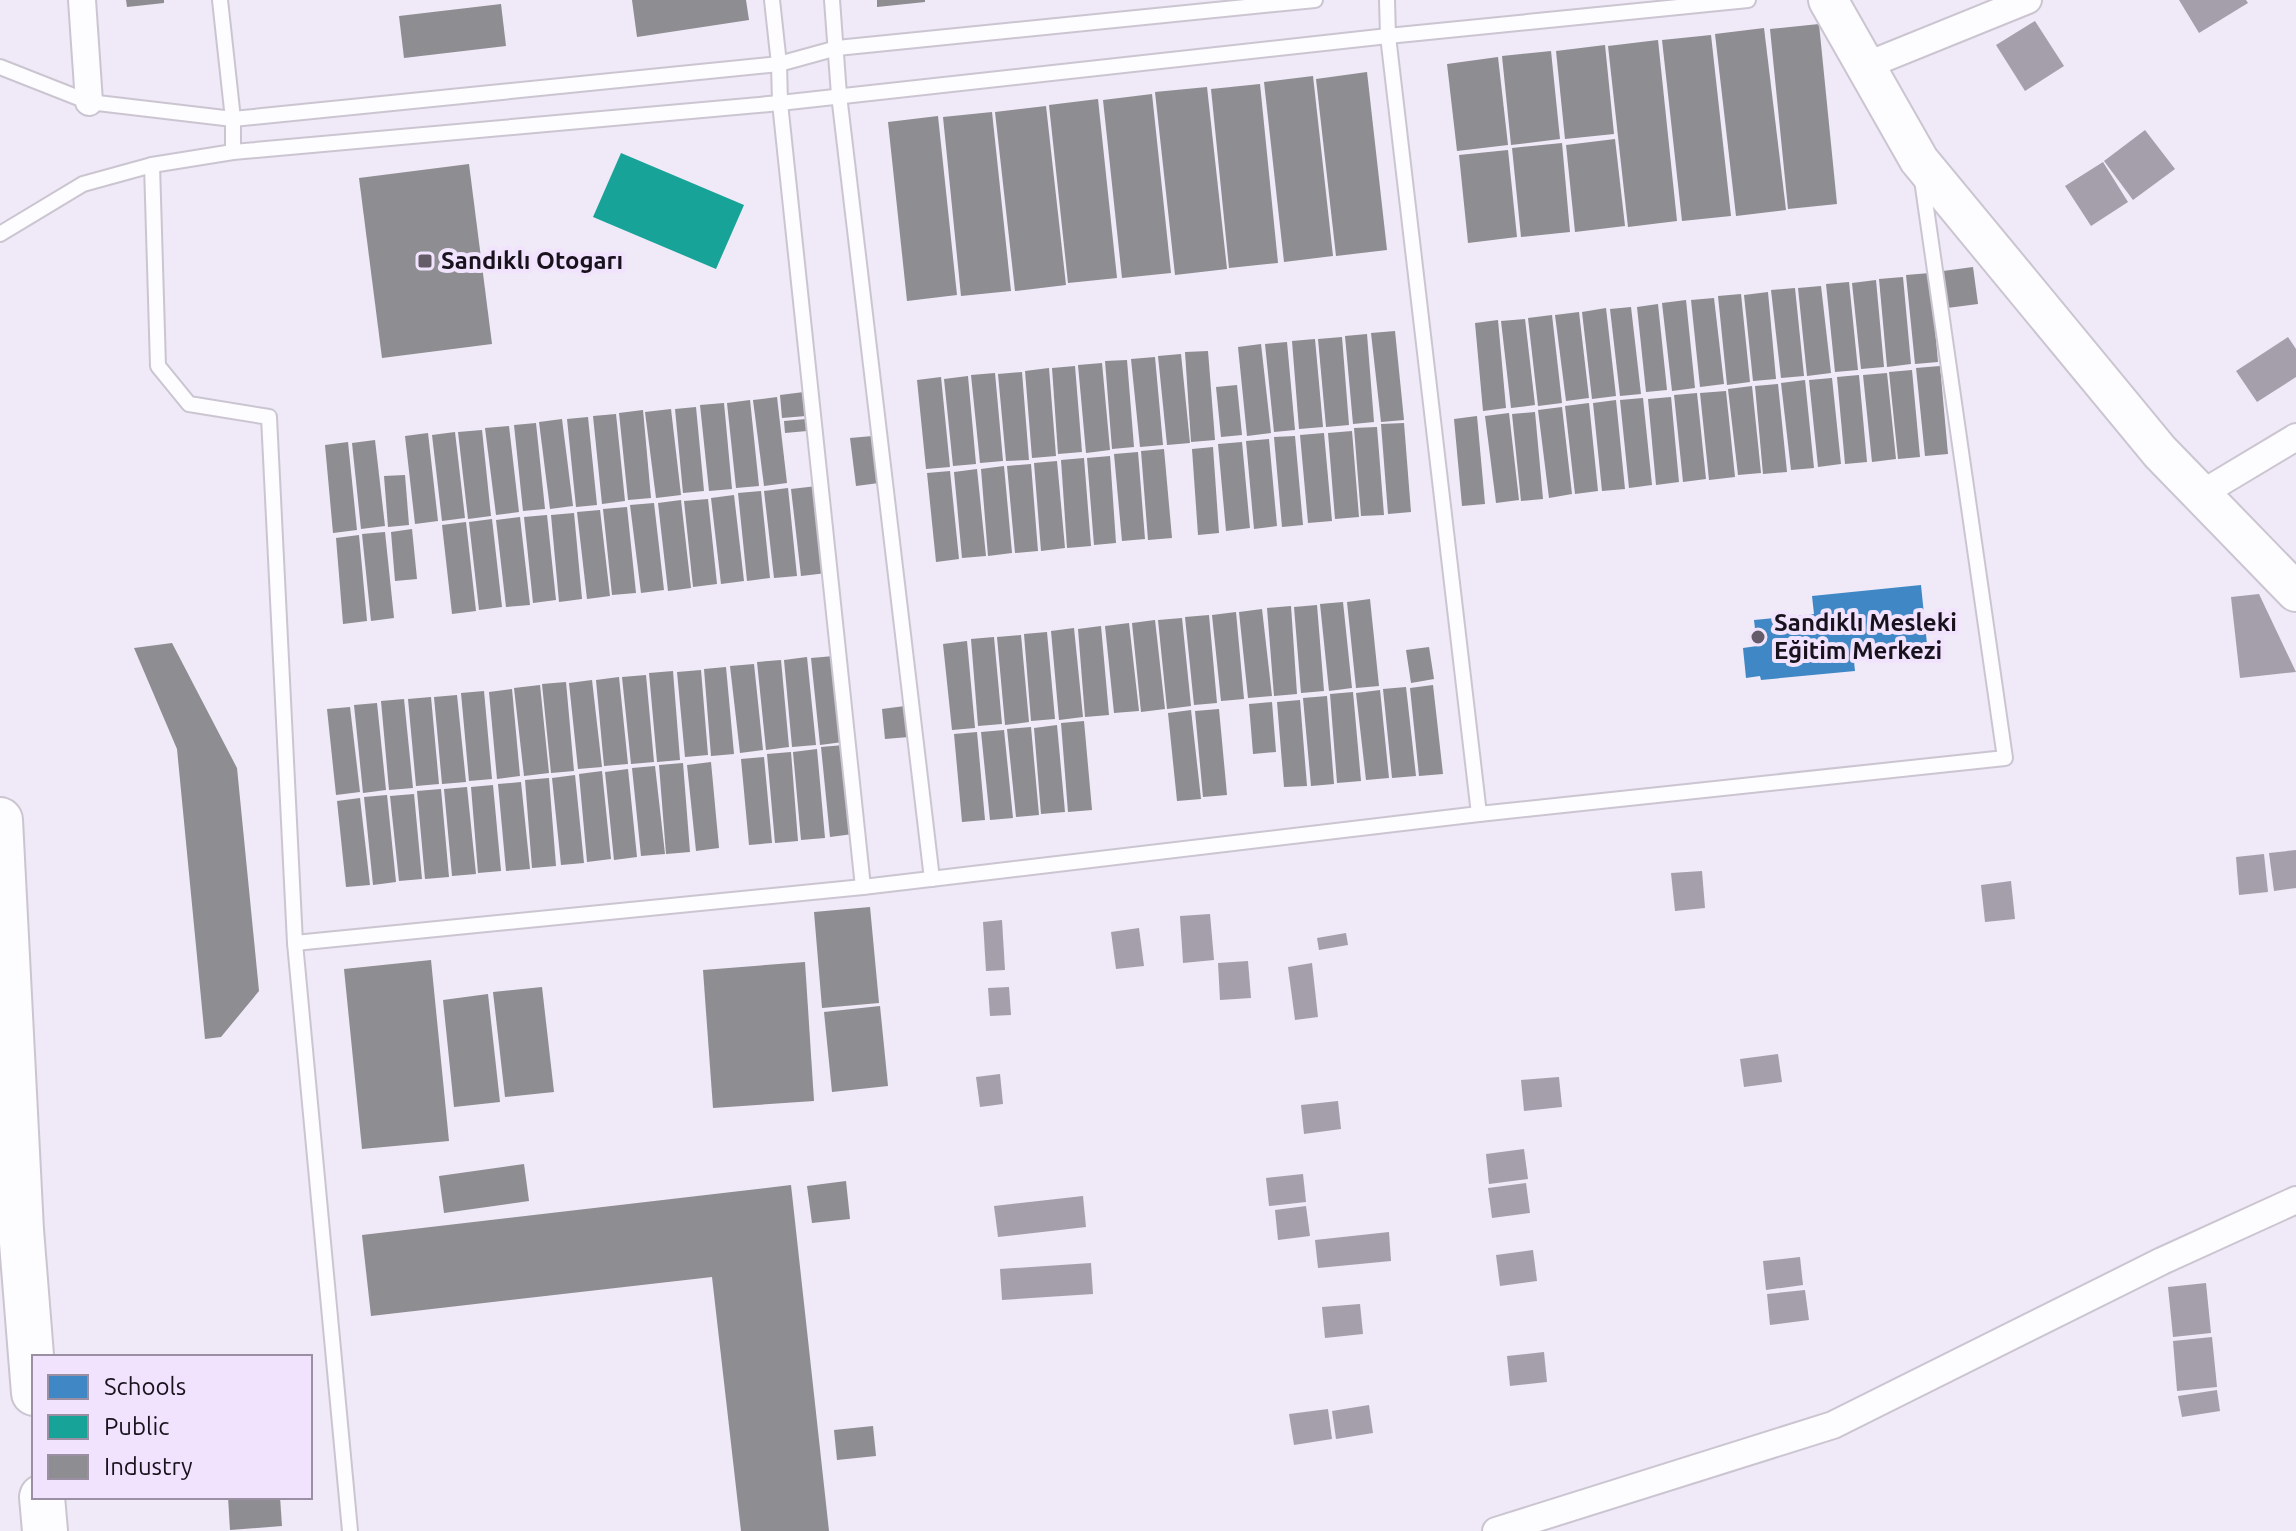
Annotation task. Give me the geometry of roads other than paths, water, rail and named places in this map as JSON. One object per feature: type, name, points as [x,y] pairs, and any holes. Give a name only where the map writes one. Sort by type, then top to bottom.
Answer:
[{"type":"highway","points":[[0,820],[21,1230],[32,1368]]},
{"type":"highway","points":[[42,1499],[45,1531]]},
{"type":"street","points":[[82,0],[89,102]]},
{"type":"street","points":[[1828,0],[1919,160],[2160,452],[2296,592]]},
{"type":"street","points":[[1865,66],[2028,0]]},
{"type":"street","points":[[2201,494],[2296,437]]},
{"type":"street","points":[[1496,1531],[1833,1425],[2162,1261],[2296,1200]]},
{"type":"lane","points":[[220,0],[233,119],[233,152]]},
{"type":"lane","points":[[772,0],[780,103],[863,887]]},
{"type":"lane","points":[[832,0],[839,95],[932,879]]},
{"type":"lane","points":[[0,67],[89,102],[233,119],[779,64],[837,48],[1315,0]]},
{"type":"lane","points":[[1387,0],[1388,36],[1479,814]]},
{"type":"lane","points":[[0,234],[83,184],[152,165],[233,152],[780,103],[1748,0]]},
{"type":"lane","points":[[295,943],[863,887],[1479,814],[2005,758],[1919,160]]},
{"type":"lane","points":[[152,165],[158,366],[189,404],[269,417],[295,943],[350,1531]]},
{"type":"place","name":"Sandıklı Otogarı","points":[[425,261]]},
{"type":"place","name":"Sandıklı Mesleki Eğitim Merkezi","points":[[1758,637]]}]
